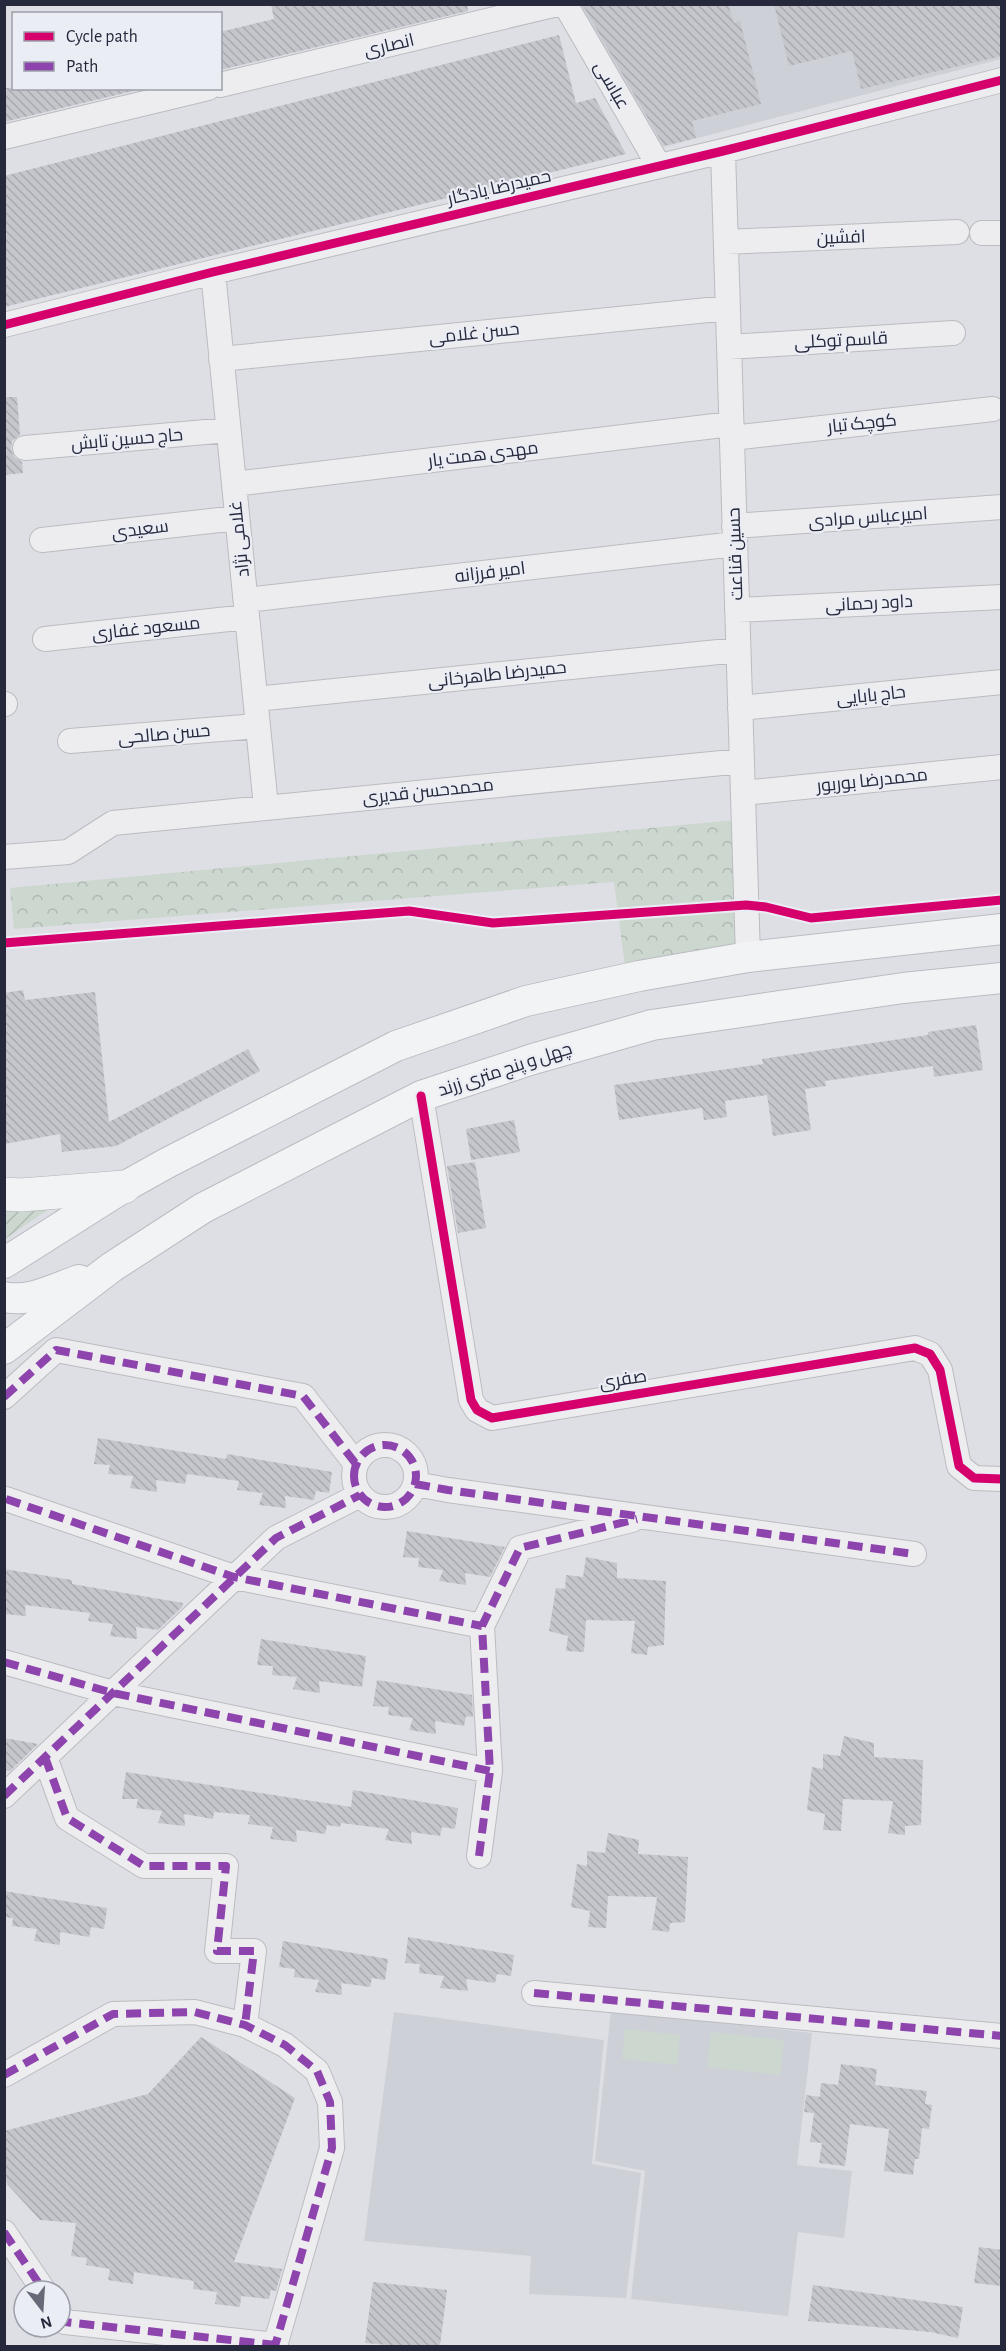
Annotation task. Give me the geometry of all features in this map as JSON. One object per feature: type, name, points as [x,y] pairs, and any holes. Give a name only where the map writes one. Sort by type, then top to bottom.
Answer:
[{"type":"highway","points":[[4,1194],[21,1195],[124,1187]]},
{"type":"main road","points":[[4,1263],[124,1187],[167,1163],[396,1046],[526,1001],[639,976],[748,957],[1002,929]]},
{"type":"main road","name":"چهل و پنج متری زرند","points":[[4,1349],[112,1267],[203,1208],[421,1096],[533,1059],[652,1025],[903,988],[1002,978]]},
{"type":"main road","points":[[4,1297],[15,1300],[41,1294],[112,1267]]},
{"type":"street","name":"انصاری","points":[[222,86],[557,4]]},
{"type":"street","name":"عباسی","points":[[565,4],[659,166]]},
{"type":"street","name":"حمیدرضا یادگار","points":[[4,325],[213,272],[723,151],[1002,80]]},
{"type":"street","points":[[4,137],[200,90]]},
{"type":"street","name":"حسین قناعت","points":[[723,151],[748,957]]},
{"type":"street","name":"افشین","points":[[726,242],[957,232]]},
{"type":"street","name":"غلامی نژاد","points":[[213,272],[266,807]]},
{"type":"street","name":"حسن غلامی","points":[[221,359],[728,308]]},
{"type":"street","name":"قاسم توکلی","points":[[729,347],[953,333]]},
{"type":"street","name":"کوچک تبار","points":[[731,431],[993,409]]},
{"type":"street","name":"حاج حسین تابش","points":[[25,448],[228,429]]},
{"type":"street","name":"مهدی همت یار","points":[[234,484],[731,431]]},
{"type":"street","name":"امیرعباس مرادی","points":[[735,535],[1002,507]]},
{"type":"street","name":"سعيدی","points":[[42,540],[237,518]]},
{"type":"street","name":"امیر فرزانه","points":[[247,609],[735,535]]},
{"type":"street","name":"داود رحمانی","points":[[737,610],[1002,597]]},
{"type":"street","name":"مسعود غفاری","points":[[45,639],[247,609]]},
{"type":"street","name":"حمیدرضا طاهرخانی","points":[[256,699],[738,650]]},
{"type":"street","name":"حاج بابایی","points":[[740,708],[1002,682]]},
{"type":"street","name":"حسن صالحی","points":[[70,741],[258,726]]},
{"type":"street","name":"محمدحسن قدیری","points":[[4,857],[68,852],[114,823],[742,761]]},
{"type":"street","name":"محمدرضا بوربور","points":[[743,793],[1002,767]]},
{"type":"street","name":"صفری","points":[[421,1096],[471,1400],[477,1410],[492,1418],[915,1348],[930,1354],[940,1370],[959,1466],[974,1478],[1002,1479]]},
{"type":"street","points":[[4,1397],[56,1350],[303,1396],[356,1464]]},
{"type":"street","points":[[392,1445],[402,1449],[410,1456],[415,1465],[415,1484],[405,1500],[388,1507],[378,1506],[368,1502],[360,1495],[355,1485],[356,1464],[362,1454],[371,1448],[392,1445]]},
{"type":"street","points":[[415,1484],[914,1554]]},
{"type":"street","points":[[4,1796],[276,1538],[360,1495]]},
{"type":"street","points":[[6,1499],[234,1577],[482,1626]]},
{"type":"street","points":[[479,1856],[490,1771],[482,1626],[519,1548],[643,1517]]},
{"type":"street","points":[[4,1662],[113,1693],[490,1771]]},
{"type":"street","points":[[45,1757],[67,1818],[144,1866],[226,1866],[217,1951],[254,1951],[245,2025]]},
{"type":"street","points":[[534,1993],[1002,2036]]},
{"type":"street","points":[[4,2075],[113,2014],[195,2012],[245,2025],[285,2045],[317,2071],[330,2102],[332,2148],[276,2346],[72,2323]]},
{"type":"street","points":[[4,2232],[36,2279]]},
{"type":"shaded area","points":[[579,5],[1001,5],[1001,59],[663,147]]},
{"type":"shaded area","points":[[611,2010],[812,2033],[797,2165],[852,2171],[844,2238],[798,2232],[788,2316],[631,2299],[645,2171],[595,2161]]},
{"type":"shaded area","points":[[394,2012],[604,2040],[592,2164],[641,2173],[626,2298],[529,2294],[531,2256],[364,2241]]},
{"type":"green space","points":[[736,820],[737,941],[730,947],[625,966],[614,882],[14,929],[10,888]]},
{"type":"green space","points":[[5,1206],[52,1207],[5,1239]]},
{"type":"green space","points":[[625,2029],[680,2035],[677,2065],[622,2059]]},
{"type":"green space","points":[[711,2032],[784,2040],[780,2075],[707,2067]]},
{"type":"building","points":[[271,4],[467,4],[468,11],[222,70],[222,32],[274,19]]},
{"type":"building","points":[[582,4],[728,4],[734,23],[740,21],[761,104],[692,121],[696,138],[664,146]]},
{"type":"building","points":[[774,4],[1002,4],[1002,56],[861,89],[852,51],[789,66]]},
{"type":"building","points":[[559,35],[576,103],[595,98],[626,154],[4,307],[4,176]]},
{"type":"building","points":[[4,88],[12,88],[12,90],[133,90],[133,91],[4,122]]},
{"type":"building","points":[[4,397],[17,397],[20,435],[12,441],[11,449],[14,457],[22,462],[23,473],[4,475]]},
{"type":"building","points":[[23,990],[25,1000],[95,992],[109,1122],[248,1049],[260,1071],[116,1146],[62,1152],[60,1134],[4,1144],[4,993]]},
{"type":"building","points":[[976,1025],[983,1070],[934,1077],[933,1066],[825,1081],[826,1086],[805,1089],[811,1130],[773,1136],[767,1095],[725,1101],[727,1117],[704,1120],[702,1108],[619,1120],[614,1085],[763,1064],[762,1059],[928,1035],[928,1032]]},
{"type":"building","points":[[514,1120],[520,1152],[471,1160],[466,1129]]},
{"type":"building","points":[[475,1162],[486,1228],[458,1233],[447,1166]]},
{"type":"building","points":[[98,1438],[226,1459],[227,1454],[332,1472],[329,1493],[316,1491],[314,1500],[285,1496],[286,1508],[259,1505],[263,1493],[237,1490],[239,1481],[187,1474],[185,1484],[156,1480],[157,1492],[130,1488],[133,1476],[108,1474],[110,1465],[94,1464]]},
{"type":"building","points":[[407,1531],[505,1547],[490,1577],[465,1573],[466,1585],[439,1581],[443,1570],[418,1567],[419,1558],[403,1557]]},
{"type":"building","points":[[586,1557],[617,1563],[617,1578],[666,1581],[664,1645],[648,1647],[647,1655],[631,1653],[635,1621],[586,1620],[584,1652],[566,1651],[568,1636],[549,1631],[556,1588],[565,1589],[566,1575],[583,1577]]},
{"type":"building","points":[[4,1569],[72,1580],[72,1584],[183,1603],[182,1607],[158,1630],[136,1627],[137,1639],[110,1636],[113,1624],[88,1621],[90,1613],[25,1605],[26,1616],[4,1614]]},
{"type":"building","points":[[261,1639],[366,1656],[362,1687],[319,1681],[320,1693],[293,1689],[297,1677],[272,1675],[273,1666],[257,1665]]},
{"type":"building","points":[[377,1680],[472,1695],[473,1717],[466,1716],[464,1726],[435,1721],[436,1734],[409,1730],[413,1718],[388,1715],[389,1707],[373,1706]]},
{"type":"building","points":[[844,1736],[874,1743],[874,1757],[923,1760],[921,1825],[905,1826],[905,1835],[888,1833],[893,1801],[843,1799],[841,1831],[823,1830],[825,1814],[807,1810],[812,1767],[823,1769],[823,1754],[840,1756]]},
{"type":"building","points":[[4,1738],[38,1744],[10,1771],[4,1770]]},
{"type":"building","points":[[126,1772],[351,1807],[353,1790],[458,1808],[455,1829],[442,1827],[440,1836],[411,1832],[412,1844],[385,1840],[389,1829],[341,1823],[340,1827],[327,1825],[325,1834],[296,1830],[297,1842],[270,1839],[273,1827],[248,1824],[250,1815],[214,1812],[213,1819],[184,1814],[185,1826],[158,1823],[162,1811],[136,1808],[138,1799],[122,1799]]},
{"type":"building","points":[[608,1833],[639,1840],[638,1854],[688,1857],[685,1922],[670,1923],[669,1932],[652,1930],[657,1897],[608,1896],[606,1928],[588,1927],[590,1911],[571,1907],[577,1864],[587,1866],[587,1851],[605,1853]]},
{"type":"building","points":[[4,1891],[107,1908],[104,1929],[91,1927],[89,1937],[60,1932],[60,1945],[34,1941],[37,1929],[12,1926],[13,1918],[4,1917]]},
{"type":"building","points":[[408,1937],[514,1955],[511,1976],[497,1974],[495,1983],[466,1979],[468,1991],[440,1988],[444,1976],[419,1973],[420,1964],[405,1963]]},
{"type":"building","points":[[283,1941],[388,1959],[385,1980],[372,1978],[370,1987],[341,1983],[342,1995],[315,1992],[319,1980],[294,1977],[295,1969],[279,1967]]},
{"type":"building","points":[[201,2037],[295,2098],[234,2262],[282,2269],[276,2291],[271,2290],[269,2299],[241,2296],[240,2307],[215,2304],[217,2292],[193,2289],[194,2281],[134,2272],[133,2284],[108,2280],[110,2269],[86,2265],[87,2258],[71,2256],[76,2223],[40,2220],[7,2184],[4,2166],[4,2131],[148,2094]]},
{"type":"building","points":[[841,2064],[877,2069],[875,2085],[927,2091],[925,2104],[932,2105],[929,2129],[922,2128],[919,2159],[915,2159],[913,2175],[884,2171],[889,2129],[850,2124],[845,2166],[819,2163],[822,2143],[810,2142],[814,2113],[804,2112],[806,2095],[820,2097],[821,2083],[838,2085]]},
{"type":"building","points":[[979,2247],[1002,2250],[1002,2286],[974,2283]]},
{"type":"building","points":[[373,2282],[447,2290],[440,2346],[365,2343]]},
{"type":"building","points":[[813,2285],[963,2307],[958,2338],[930,2332],[808,2321]]},
{"type":"marked path","points":[[4,1397],[56,1350],[303,1396],[356,1464]]},
{"type":"marked path","points":[[385,1445],[397,1447],[407,1454],[414,1464],[416,1476],[414,1488],[407,1498],[397,1505],[385,1507],[373,1505],[363,1498],[356,1488],[354,1476],[356,1464],[363,1454],[373,1447],[385,1445]]},
{"type":"marked path","points":[[415,1484],[914,1554]]},
{"type":"marked path","points":[[4,1796],[276,1538],[360,1495]]},
{"type":"marked path","points":[[6,1499],[234,1577],[482,1626]]},
{"type":"marked path","points":[[479,1856],[490,1771],[482,1626],[520,1548],[637,1519]]},
{"type":"marked path","points":[[4,1662],[113,1693],[490,1771]]},
{"type":"marked path","points":[[45,1757],[67,1818],[144,1866],[226,1866],[217,1951],[254,1951],[245,2025]]},
{"type":"marked path","points":[[534,1993],[1002,2036]]},
{"type":"marked path","points":[[4,2075],[113,2014],[195,2012],[245,2025],[285,2045],[317,2071],[330,2102],[332,2148],[275,2346]]},
{"type":"marked path","points":[[4,2232],[36,2279]]},
{"type":"marked path","points":[[72,2323],[276,2345]]},
{"type":"cycle path","points":[[4,325],[213,272],[723,151],[1002,80]]},
{"type":"cycle path","points":[[4,943],[409,911],[493,923],[746,905],[766,907],[811,918],[1002,900]]},
{"type":"cycle path","points":[[421,1096],[471,1400],[477,1410],[492,1418],[915,1348],[930,1354],[940,1370],[959,1466],[974,1478],[1002,1479]]}]
